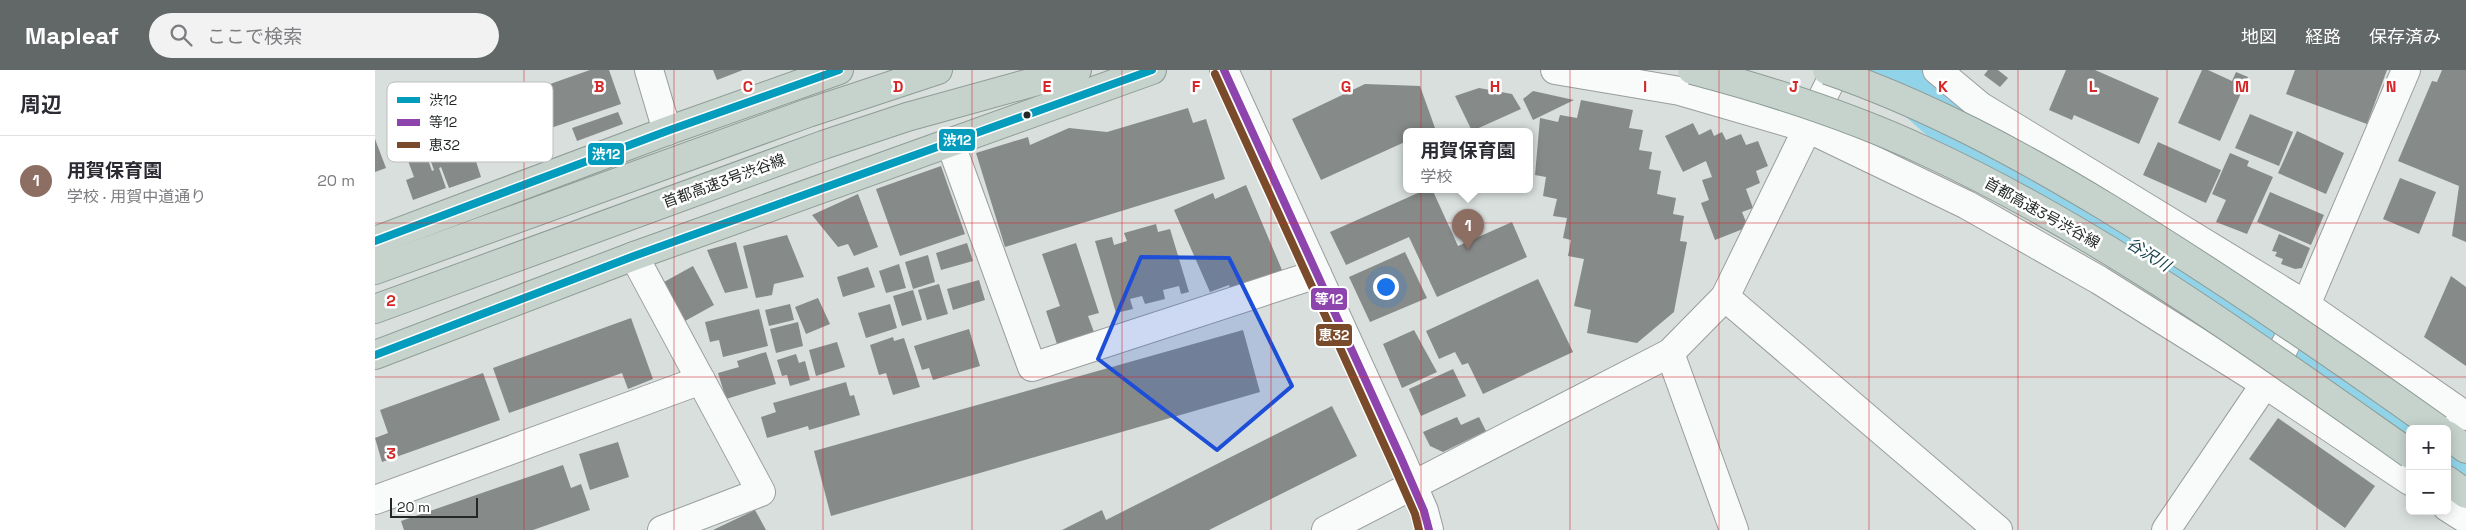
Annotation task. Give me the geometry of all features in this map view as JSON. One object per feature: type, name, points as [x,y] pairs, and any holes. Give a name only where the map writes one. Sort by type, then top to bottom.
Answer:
[{"type":"highway","points":[[375,241],[667,131],[839,70]]},
{"type":"highway","points":[[375,270],[808,113],[938,70]]},
{"type":"highway","name":"首都高速3号渋谷線","points":[[375,308],[823,145],[916,114],[1077,70]]},
{"type":"highway","points":[[375,355],[634,256],[1152,70]]},
{"type":"highway","name":"首都高速3号渋谷線","points":[[1692,70],[1783,95],[1832,112],[1925,150],[1987,181],[2046,213],[2213,316],[2406,451]]},
{"type":"highway","points":[[1827,70],[1940,116],[2070,185],[2237,288],[2432,425]]},
{"type":"highway","points":[[2451,438],[2466,449]]},
{"type":"highway","points":[[2451,483],[2466,494]]},
{"type":"street","points":[[649,70],[667,131]]},
{"type":"street","points":[[1555,70],[1680,90],[1807,128],[1967,205],[2099,280],[2265,384],[2406,478]]},
{"type":"street","points":[[1326,530],[1413,487],[1670,353],[1725,297],[1836,70]]},
{"type":"street","points":[[1937,70],[1980,106],[2306,305],[2466,416]]},
{"type":"street","points":[[2166,530],[2265,384],[2306,305],[2406,70]]},
{"type":"street","points":[[1227,71],[1424,511],[1429,530]]},
{"type":"street","points":[[950,142],[1032,367],[1317,274]]},
{"type":"street","points":[[634,256],[761,492],[662,530]]},
{"type":"street","points":[[1725,297],[1999,530]]},
{"type":"street","points":[[1670,353],[1734,530]]},
{"type":"street","points":[[375,500],[701,380]]},
{"type":"street","points":[[2451,510],[2466,519]]},
{"type":"highlighted area","points":[[1141,257],[1229,258],[1292,386],[1217,450],[1098,359]]},
{"type":"building","points":[[590,70],[609,70],[621,104],[553,127],[553,83]]},
{"type":"building","points":[[713,70],[743,70],[717,80]]},
{"type":"building","points":[[1988,70],[1998,70],[2008,78],[2000,87],[1984,75]]},
{"type":"building","points":[[2066,70],[2095,70],[2159,98],[2139,144],[2074,115],[2072,120],[2049,110]]},
{"type":"building","points":[[2202,70],[2208,70],[2232,81],[2236,72],[2248,77],[2220,141],[2178,123]]},
{"type":"building","points":[[2295,70],[2387,70],[2367,124],[2286,94]]},
{"type":"building","points":[[2442,70],[2466,70],[2466,242],[2452,236],[2459,186],[2398,161],[2432,81],[2437,82]]},
{"type":"building","points":[[1365,84],[1420,86],[1435,128],[1403,128],[1403,143],[1321,180],[1292,119]]},
{"type":"building","points":[[1479,88],[1512,94],[1521,109],[1479,128],[1471,128],[1455,96]]},
{"type":"building","points":[[1533,91],[1574,100],[1533,120],[1523,99]]},
{"type":"building","points":[[1581,100],[1633,110],[1629,128],[1643,130],[1639,150],[1652,152],[1649,169],[1661,171],[1657,194],[1676,198],[1673,214],[1684,216],[1680,241],[1687,242],[1674,312],[1637,343],[1587,333],[1591,310],[1574,306],[1584,259],[1568,256],[1571,240],[1563,238],[1567,218],[1553,216],[1557,199],[1543,196],[1546,177],[1535,175],[1540,118],[1558,122],[1560,115],[1577,118]]},
{"type":"building","points":[[1188,108],[1193,123],[1206,119],[1225,179],[1005,247],[976,153],[1028,137],[1030,145],[1069,128],[1107,132]]},
{"type":"building","points":[[618,112],[623,124],[577,141],[572,128]]},
{"type":"building","points":[[2250,114],[2293,132],[2279,166],[2235,148]]},
{"type":"building","points":[[1693,123],[1699,135],[1711,129],[1714,136],[1722,132],[1726,140],[1741,134],[1746,145],[1758,141],[1768,166],[1756,171],[1760,183],[1746,189],[1753,208],[1742,212],[1748,227],[1715,240],[1701,203],[1709,200],[1702,180],[1712,177],[1706,161],[1683,172],[1665,136]]},
{"type":"building","points":[[2297,131],[2344,153],[2326,194],[2278,173]]},
{"type":"building","points":[[375,139],[386,168],[375,172]]},
{"type":"building","points":[[2158,142],[2221,170],[2206,203],[2143,175]]},
{"type":"building","points":[[2230,153],[2249,161],[2247,166],[2273,177],[2247,234],[2216,222],[2226,200],[2212,194]]},
{"type":"building","points":[[408,162],[429,162],[432,171],[434,170],[431,162],[476,162],[481,177],[449,188],[441,167],[439,168],[446,188],[413,200],[406,180],[414,177]]},
{"type":"building","points":[[941,166],[965,234],[900,256],[876,189]]},
{"type":"building","points":[[2400,178],[2436,192],[2419,234],[2383,219]]},
{"type":"building","points":[[1246,185],[1282,270],[1231,291],[1229,285],[1210,292],[1174,210],[1213,193],[1215,199]]},
{"type":"building","points":[[2270,192],[2324,215],[2311,245],[2257,222]]},
{"type":"building","points":[[1418,193],[1434,193],[1458,246],[1512,222],[1527,257],[1437,297],[1409,237],[1346,265],[1330,232]]},
{"type":"building","points":[[858,194],[878,247],[854,256],[848,244],[838,247],[812,215]]},
{"type":"building","points":[[1156,224],[1158,232],[1170,229],[1189,292],[1181,294],[1179,286],[1163,290],[1165,299],[1145,304],[1142,296],[1130,299],[1133,309],[1116,313],[1095,241],[1112,237],[1114,245],[1127,241],[1124,233]]},
{"type":"building","points":[[2279,234],[2310,248],[2302,268],[2295,269],[2281,264],[2283,259],[2275,256],[2277,252],[2272,251]]},
{"type":"building","points":[[787,235],[804,277],[774,284],[772,295],[756,298],[743,246]]},
{"type":"building","points":[[736,242],[748,288],[725,293],[707,250]]},
{"type":"building","points":[[967,243],[973,261],[941,270],[936,253]]},
{"type":"building","points":[[1076,243],[1099,313],[1088,316],[1094,332],[1057,344],[1046,311],[1060,306],[1042,254]]},
{"type":"building","points":[[1405,252],[1427,298],[1370,322],[1349,277]]},
{"type":"building","points":[[928,255],[935,282],[913,289],[905,262]]},
{"type":"building","points":[[899,264],[906,288],[886,293],[879,271]]},
{"type":"building","points":[[693,266],[714,305],[685,321],[664,282]]},
{"type":"building","points":[[868,267],[875,287],[843,297],[837,277]]},
{"type":"building","points":[[2451,276],[2466,287],[2466,366],[2424,337]]},
{"type":"building","points":[[1538,279],[1573,352],[1483,394],[1468,363],[1462,365],[1455,352],[1439,359],[1426,331]]},
{"type":"building","points":[[979,280],[985,300],[953,310],[947,289]]},
{"type":"building","points":[[939,284],[948,314],[927,320],[918,290]]},
{"type":"building","points":[[913,290],[922,320],[902,326],[893,296]]},
{"type":"building","points":[[818,298],[830,324],[806,334],[795,307]]},
{"type":"building","points":[[790,304],[794,320],[769,326],[765,310]]},
{"type":"building","points":[[890,304],[897,328],[866,338],[858,313]]},
{"type":"building","points":[[759,309],[768,346],[723,357],[719,340],[710,342],[705,322]]},
{"type":"building","points":[[631,318],[653,379],[628,389],[622,373],[509,413],[493,368]]},
{"type":"building","points":[[798,322],[803,346],[776,353],[770,329]]},
{"type":"building","points":[[969,329],[980,366],[933,380],[929,368],[922,370],[914,346]]},
{"type":"building","points":[[1243,330],[1260,392],[831,516],[814,451]]},
{"type":"building","points":[[1414,330],[1437,372],[1402,388],[1383,344]]},
{"type":"building","points":[[893,337],[894,341],[904,338],[920,387],[893,395],[886,373],[879,375],[870,345]]},
{"type":"building","points":[[837,342],[845,367],[816,376],[809,350]]},
{"type":"building","points":[[766,352],[776,384],[726,399],[718,373],[739,367],[737,361]]},
{"type":"building","points":[[796,354],[799,363],[805,361],[810,380],[790,386],[787,375],[782,376],[777,360]]},
{"type":"building","points":[[1453,369],[1466,396],[1421,416],[1409,389]]},
{"type":"building","points":[[483,373],[500,420],[382,462],[375,438],[388,433],[380,410]]},
{"type":"building","points":[[846,382],[850,396],[854,395],[860,415],[809,430],[808,426],[767,438],[761,417],[776,412],[773,403]]},
{"type":"building","points":[[1332,406],[1357,456],[1209,530],[1062,530],[1102,510],[1106,520]]},
{"type":"building","points":[[1457,417],[1461,425],[1479,417],[1486,431],[1443,452],[1430,446],[1423,432]]},
{"type":"building","points":[[2278,418],[2375,486],[2345,528],[2249,459]]},
{"type":"building","points":[[618,442],[629,477],[590,490],[579,454]]},
{"type":"building","points":[[563,465],[571,488],[581,484],[590,510],[533,530],[404,530],[401,521]]},
{"type":"building","points":[[755,510],[766,530],[713,530]]},
{"type":"waterway","name":"谷沢川","points":[[1892,70],[1968,137],[2108,228],[2288,340],[2406,425]]},
{"type":"waterway","name":"谷沢川","points":[[2451,457],[2466,468]]},
{"type":"transit line","name":"渋12","points":[[375,241],[667,131],[839,70]]},
{"type":"transit line","name":"渋12","points":[[375,355],[634,256],[1152,70]]},
{"type":"transit line","name":"等12","points":[[1224,70],[1401,458],[1424,511],[1429,530]]},
{"type":"transit line","name":"恵32","points":[[1215,74],[1392,462],[1415,514],[1419,530]]},
{"type":"place","name":"用賀保育園","points":[[1468,250]]}]
